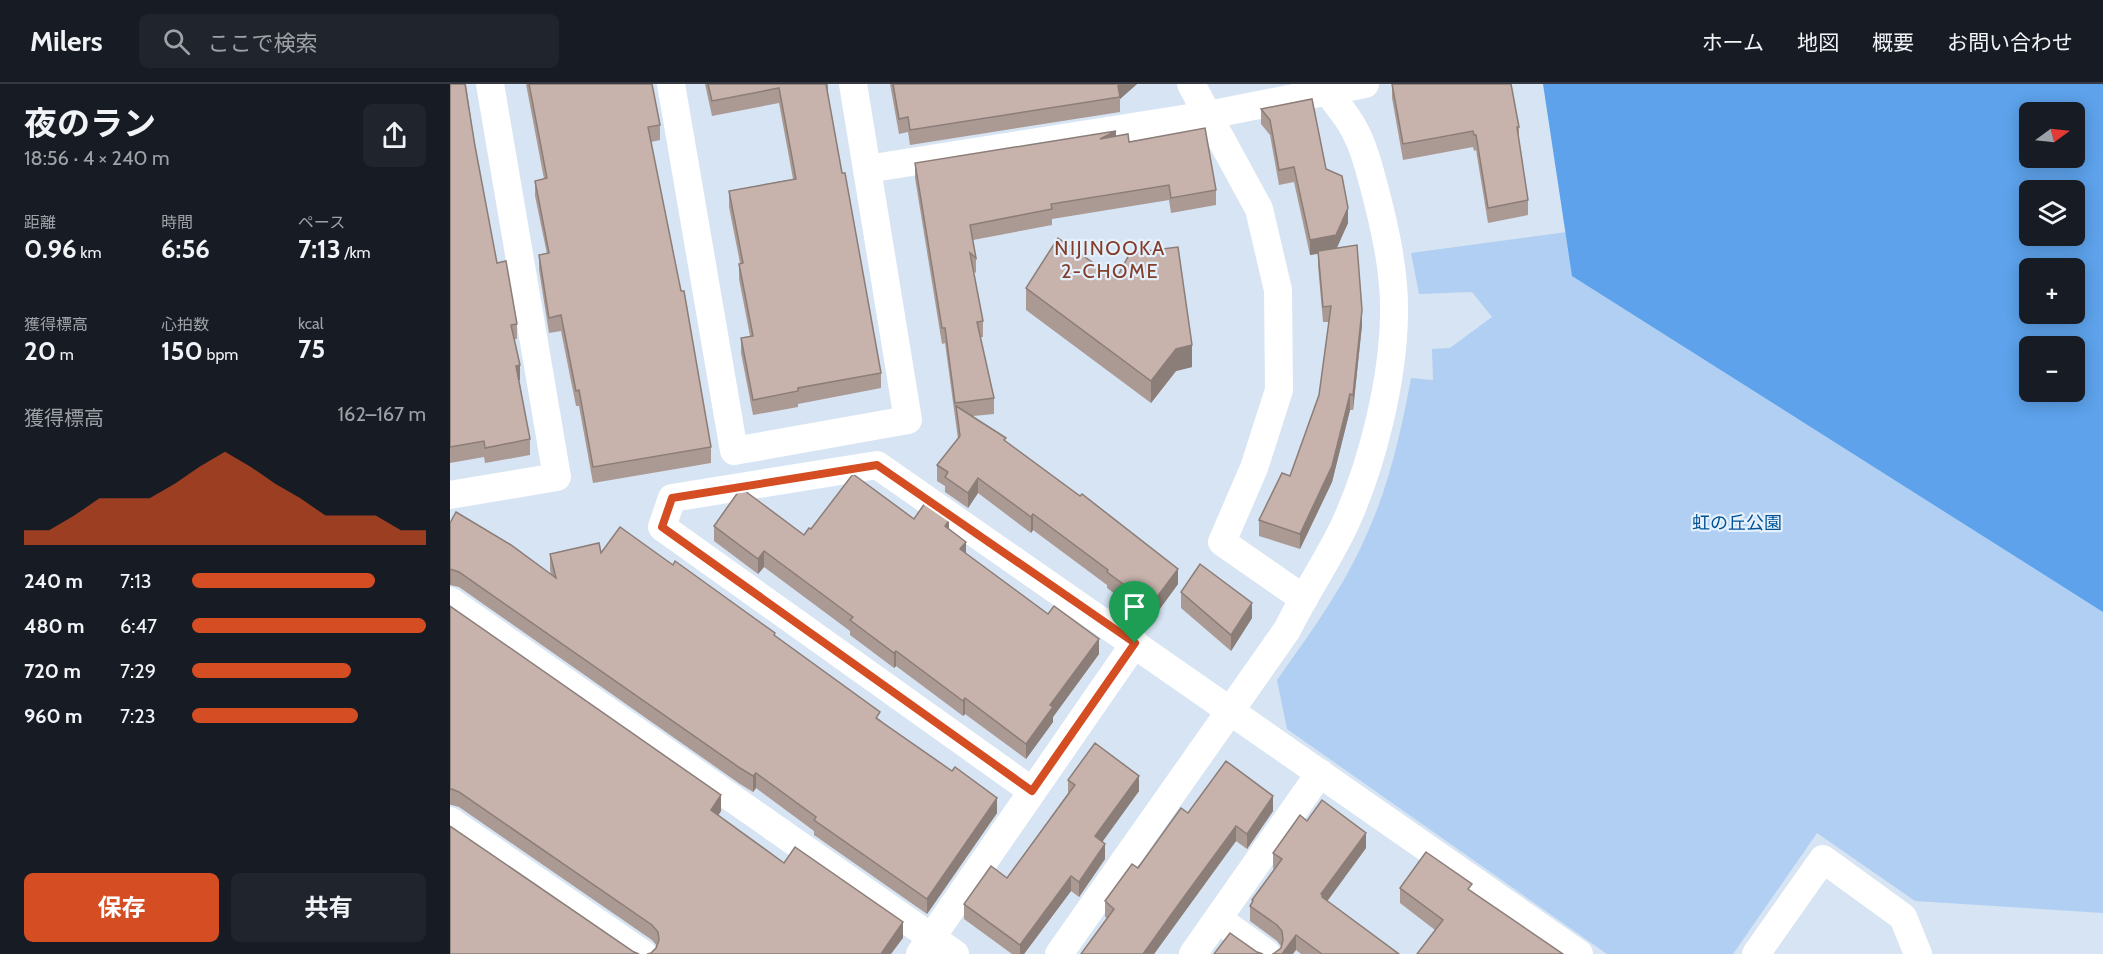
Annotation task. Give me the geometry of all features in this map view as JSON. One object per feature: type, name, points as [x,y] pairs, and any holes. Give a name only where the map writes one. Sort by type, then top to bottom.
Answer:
[{"type":"street","points":[[450,495],[557,477],[489,84]]},
{"type":"street","points":[[671,84],[734,451],[908,420],[853,84]]},
{"type":"street","points":[[1191,84],[1259,209],[1278,290],[1279,390],[1254,468],[1222,542],[1304,599]]},
{"type":"street","points":[[867,169],[1208,115],[1325,87],[1365,84]]},
{"type":"street","points":[[1059,954],[1287,630],[1346,522],[1366,471],[1381,417],[1394,314],[1390,257],[1366,156],[1354,127],[1325,87]]},
{"type":"street","points":[[1032,791],[662,527],[672,498],[877,465],[1579,954]]},
{"type":"street","points":[[450,601],[925,946],[955,954]]},
{"type":"street","points":[[925,946],[1135,643]]},
{"type":"street","points":[[1193,954],[1320,772]]},
{"type":"street","points":[[450,821],[643,954]]},
{"type":"street","points":[[1756,954],[1823,858],[1903,917],[1918,954]]},
{"type":"street","points":[[1218,919],[1267,954]]},
{"type":"green space","name":"虹の丘公園","points":[[2019,191],[2019,246],[2085,246],[2085,228],[2103,216],[2103,913],[1915,901],[1817,833],[1733,954],[1607,954],[1287,729],[1277,680],[1337,592],[1366,536],[1393,458],[1411,378],[1433,380],[1432,349],[1450,348],[1492,317],[1472,292],[1419,294],[1411,253],[1567,232]]},
{"type":"shaded area","points":[[1543,84],[2103,84],[2103,612],[1572,276]]},
{"type":"building","points":[[450,84],[465,84],[497,263],[506,261],[517,324],[511,325],[520,365],[516,366],[530,439],[485,448],[484,441],[450,447]]},
{"type":"building","points":[[529,84],[652,84],[660,125],[648,127],[681,291],[684,291],[711,447],[593,467],[579,390],[576,391],[561,315],[549,318],[539,255],[549,253],[535,181],[547,178]]},
{"type":"building","points":[[708,84],[826,84],[842,173],[845,173],[881,373],[798,388],[798,391],[753,400],[741,338],[753,336],[739,264],[743,263],[729,191],[796,179],[779,88],[712,101]]},
{"type":"building","points":[[893,84],[1120,84],[1118,86],[1120,97],[910,130],[908,117],[899,119]]},
{"type":"building","points":[[1392,84],[1511,84],[1528,200],[1488,208],[1476,135],[1473,131],[1403,144]]},
{"type":"building","points":[[1312,99],[1326,169],[1342,176],[1348,208],[1336,235],[1310,240],[1294,167],[1279,170],[1270,120],[1261,109]]},
{"type":"building","points":[[1205,128],[1216,190],[1171,198],[1169,185],[1051,204],[1052,209],[970,225],[976,258],[970,253],[983,321],[977,322],[994,398],[955,403],[945,328],[942,328],[915,163],[1116,131],[1100,139],[1128,134],[1129,142]]},
{"type":"building","points":[[1058,238],[1116,279],[1130,253],[1178,247],[1192,345],[1176,349],[1151,381],[1026,288]]},
{"type":"building","points":[[1357,245],[1362,310],[1353,395],[1350,394],[1332,466],[1300,534],[1259,520],[1282,473],[1290,476],[1319,395],[1331,306],[1323,307],[1318,251]]},
{"type":"building","points":[[956,406],[1006,438],[1004,440],[1080,496],[1082,494],[1178,569],[1151,605],[1033,514],[1031,517],[978,478],[968,493],[945,477],[948,472],[937,465],[960,436]]},
{"type":"building","points":[[853,474],[914,519],[925,503],[949,520],[945,526],[966,542],[960,549],[1048,614],[1054,606],[1099,639],[1050,705],[1053,707],[1026,744],[965,698],[963,701],[896,651],[894,653],[850,620],[853,617],[764,551],[758,559],[714,526],[741,488],[804,535]]},
{"type":"building","points":[[456,512],[511,545],[556,578],[550,554],[599,543],[601,553],[620,527],[673,565],[675,561],[775,633],[774,635],[880,712],[876,718],[952,771],[955,767],[997,798],[927,899],[814,820],[816,817],[756,773],[753,776],[740,768],[459,572],[450,569],[450,523]]},
{"type":"building","points":[[1200,564],[1252,603],[1231,635],[1181,592]]},
{"type":"building","points":[[450,606],[721,795],[711,810],[784,863],[795,847],[903,922],[881,954],[647,954],[656,948],[659,940],[658,932],[652,925],[459,792],[450,790]]},
{"type":"building","points":[[1095,743],[1139,776],[1095,836],[1105,844],[1079,882],[1071,876],[1020,945],[964,904],[991,866],[1007,878],[1075,785],[1068,780]]},
{"type":"building","points":[[1226,761],[1273,796],[1247,834],[1236,826],[1143,954],[1081,954],[1114,909],[1105,901],[1132,864],[1138,868],[1181,808],[1188,813]]},
{"type":"building","points":[[1322,800],[1366,833],[1321,894],[1322,897],[1399,954],[1322,954],[1296,935],[1282,954],[1273,954],[1281,948],[1282,931],[1250,906],[1282,859],[1273,853],[1300,815],[1307,821]]},
{"type":"building","points":[[450,826],[634,952],[639,954],[450,954]]},
{"type":"building","points":[[1426,852],[1472,884],[1468,889],[1563,954],[1417,954],[1443,920],[1400,888]]},
{"type":"building","points":[[1230,933],[1257,952],[1263,954],[1214,954]]},
{"type":"district","name":"NIJINOOKA 2-CHOME","points":[[1110,260]]},
{"type":"route","points":[[877,465],[1135,643],[1032,791],[662,527],[672,498],[877,465]]}]
